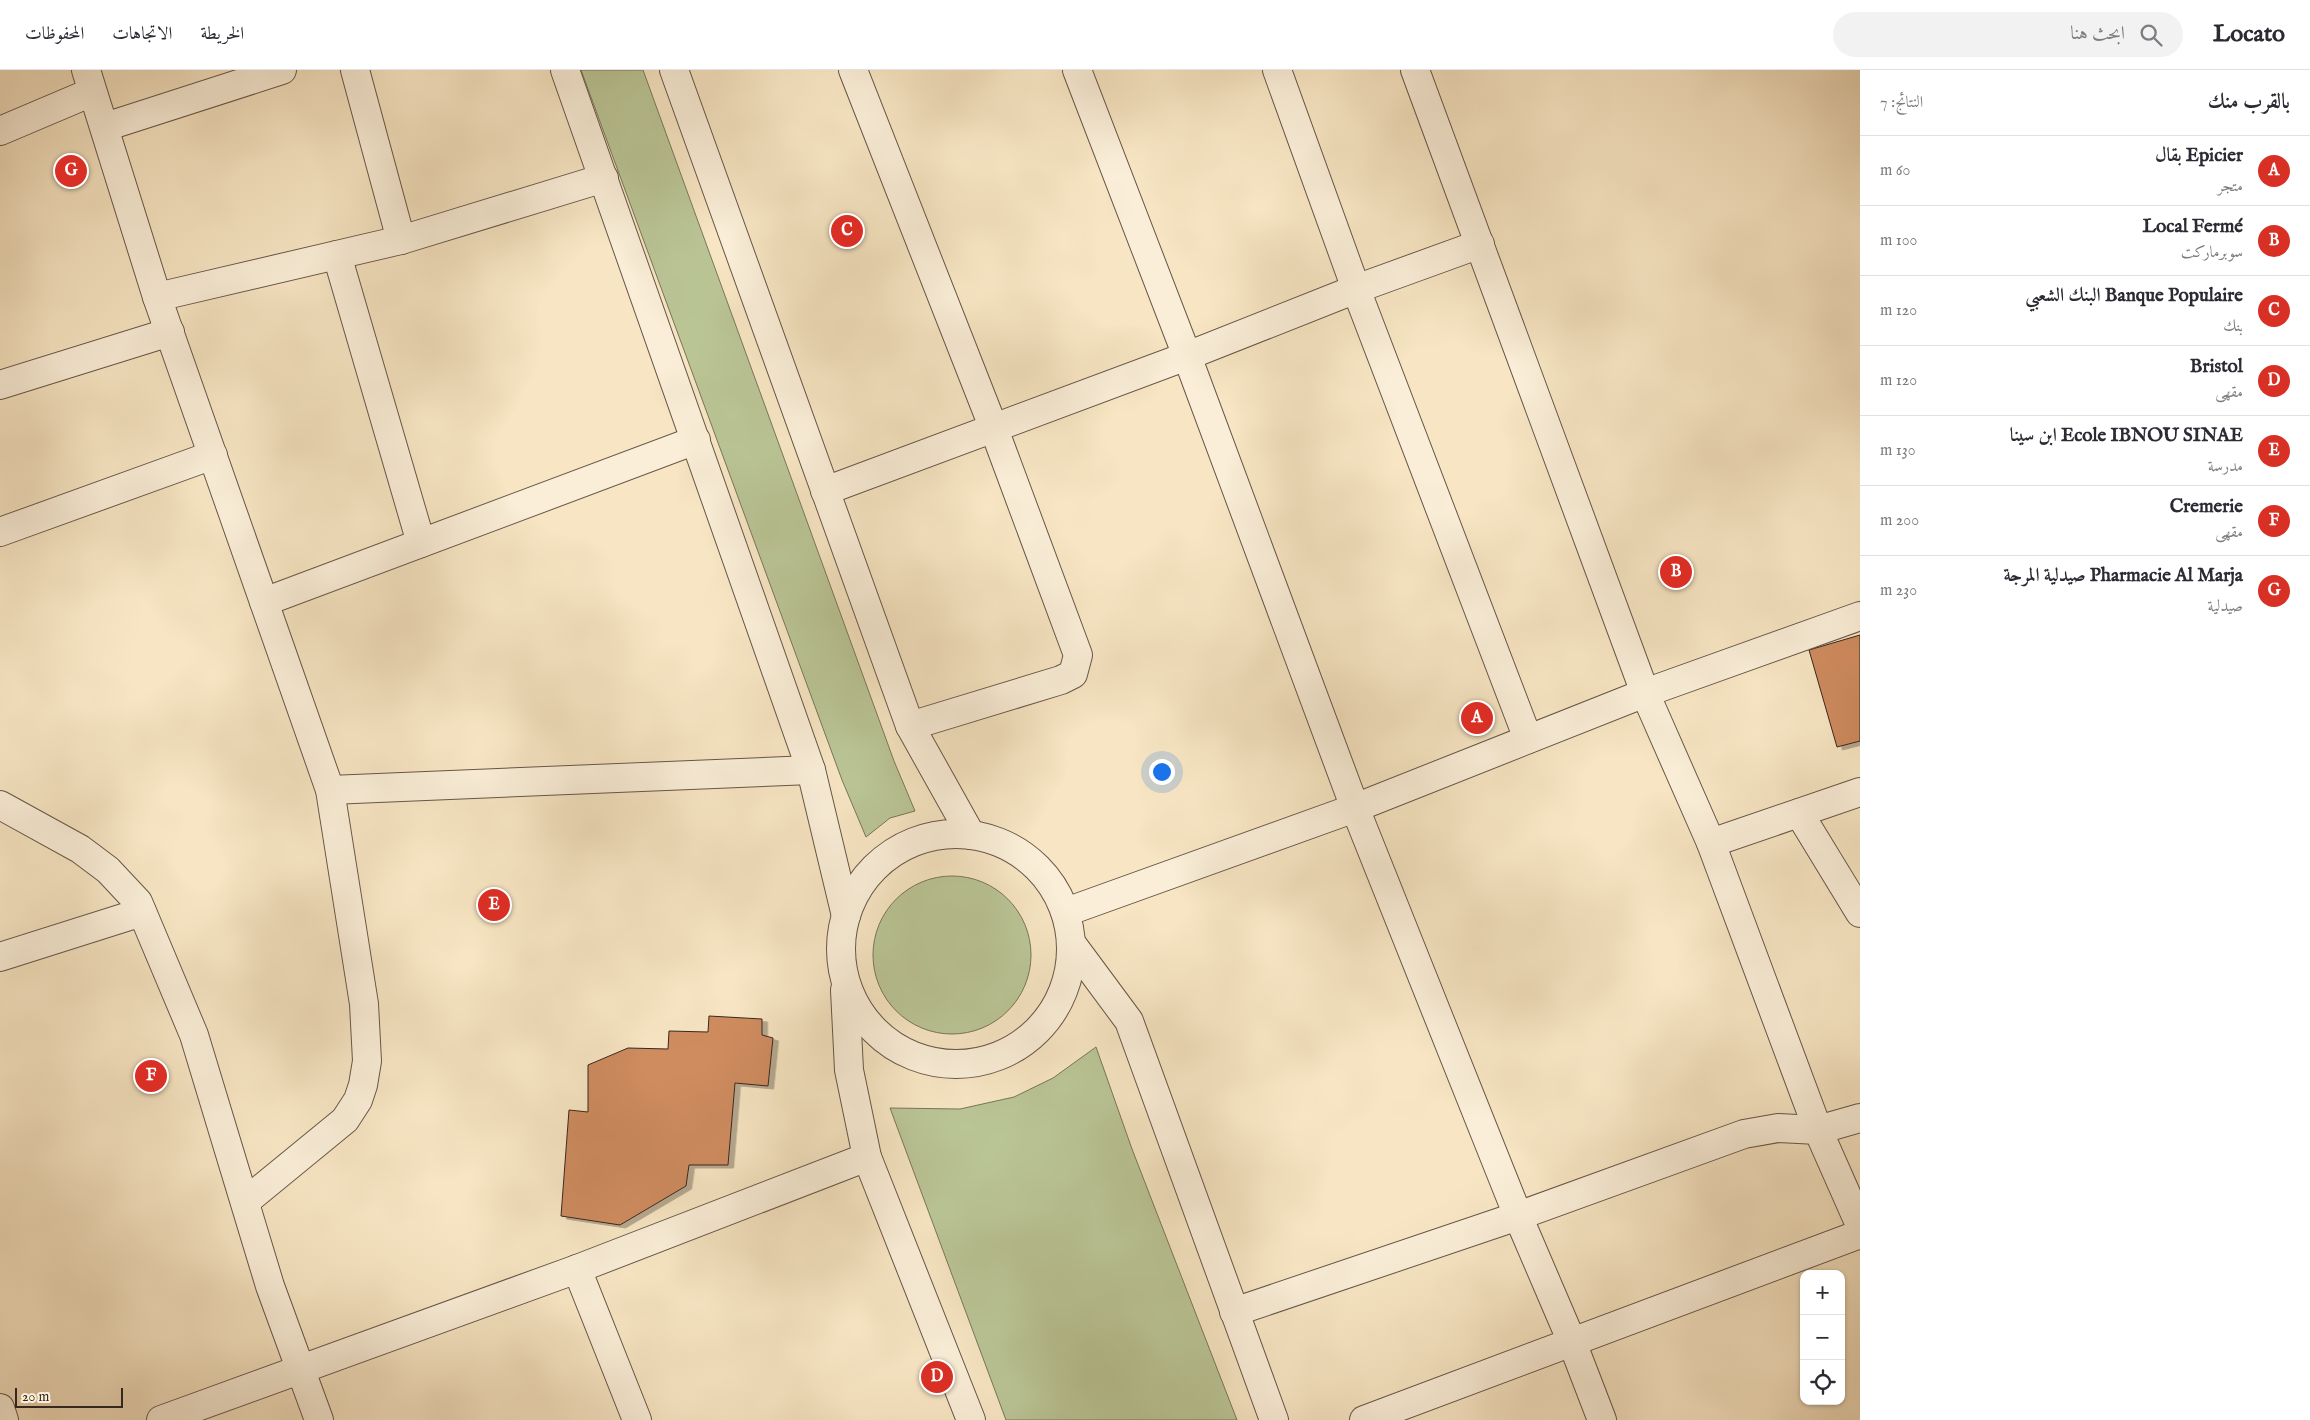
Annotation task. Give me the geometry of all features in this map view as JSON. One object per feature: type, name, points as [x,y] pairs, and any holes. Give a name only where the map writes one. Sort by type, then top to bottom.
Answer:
[{"type":"street","points":[[105,127],[282,70]]},
{"type":"street","points":[[355,70],[401,240]]},
{"type":"street","points":[[565,70],[811,770],[846,916]]},
{"type":"street","points":[[674,70],[910,726],[971,835]]},
{"type":"street","points":[[853,70],[994,429],[1078,655],[1077,665],[1073,674],[1061,680],[910,726]]},
{"type":"street","points":[[1077,70],[1187,356],[1355,808],[1518,1216],[1572,1342],[1602,1420]]},
{"type":"street","points":[[1276,70],[1356,289],[1528,739]]},
{"type":"street","points":[[1415,70],[1646,693],[1711,843],[1818,1130],[1860,1225]]},
{"type":"street","points":[[0,131],[89,81],[157,297],[330,790],[364,1004],[367,1061],[363,1085],[358,1100],[345,1120],[246,1202]]},
{"type":"street","points":[[157,297],[401,240],[604,178]]},
{"type":"street","points":[[825,491],[1187,356],[1356,289],[1480,244]]},
{"type":"street","points":[[338,255],[421,543]]},
{"type":"street","points":[[0,385],[170,332]]},
{"type":"street","points":[[264,602],[696,440]]},
{"type":"street","points":[[0,532],[213,455]]},
{"type":"street","points":[[1066,912],[1355,808],[1646,693],[1860,616]]},
{"type":"street","points":[[330,790],[811,770]]},
{"type":"street","points":[[1711,843],[1860,792]]},
{"type":"street","points":[[0,805],[80,849],[108,870],[138,902],[194,1035],[270,1286],[319,1420]]},
{"type":"street","points":[[1799,813],[1860,913]]},
{"type":"street","points":[[844,978],[859,1013],[885,1040],[917,1058],[954,1065],[992,1059],[1025,1042],[1051,1015],[1064,990],[1068,981],[1072,944],[1066,912],[1051,883],[1029,860],[1002,843],[971,835],[938,836],[907,845],[880,862],[859,887],[846,916],[840,947],[844,978],[848,1070],[867,1157],[971,1420]]},
{"type":"street","points":[[0,957],[142,912]]},
{"type":"street","points":[[1072,944],[1128,1021],[1274,1420]]},
{"type":"street","points":[[1234,1312],[1518,1216],[1744,1134],[1778,1128],[1818,1130],[1860,1118]]},
{"type":"street","points":[[161,1420],[577,1269],[867,1157]]},
{"type":"street","points":[[1364,1420],[1860,1234]]},
{"type":"street","points":[[577,1269],[637,1420]]},
{"type":"street","points":[[0,1408],[4,1420]]},
{"type":"green space","points":[[581,70],[643,70],[894,761],[915,811],[890,818],[866,837],[842,780]]},
{"type":"green space","points":[[960,876],[975,879],[989,885],[1008,899],[1018,911],[1028,932],[1031,955],[1028,978],[1018,999],[1008,1011],[996,1021],[975,1031],[960,1034],[944,1034],[929,1031],[908,1021],[886,999],[874,970],[873,947],[876,932],[886,911],[908,889],[937,877]]},
{"type":"green space","points":[[1096,1047],[1132,1149],[1237,1420],[1006,1420],[890,1108],[960,1109],[1014,1097],[1053,1078]]},
{"type":"building","points":[[1860,635],[1860,741],[1837,747],[1809,650]]},
{"type":"building","points":[[709,1016],[762,1019],[762,1035],[773,1038],[768,1086],[735,1083],[728,1165],[689,1165],[686,1186],[620,1225],[561,1216],[569,1110],[588,1112],[588,1065],[628,1048],[668,1049],[669,1031],[708,1032]]},
{"type":"place","name":"Pharmacie Al Marja صيدلية المرجة","points":[[71,171]]},
{"type":"place","name":"Banque Populaire البنك الشعبي","points":[[847,231]]},
{"type":"place","name":"Local Fermé","points":[[1676,572]]},
{"type":"place","name":"Epicier بقال","points":[[1477,718]]},
{"type":"place","name":"Ecole IBNOU SINAE ابن سينا","points":[[494,905]]},
{"type":"place","name":"Cremerie","points":[[151,1076]]},
{"type":"place","name":"Bristol","points":[[937,1377]]}]
